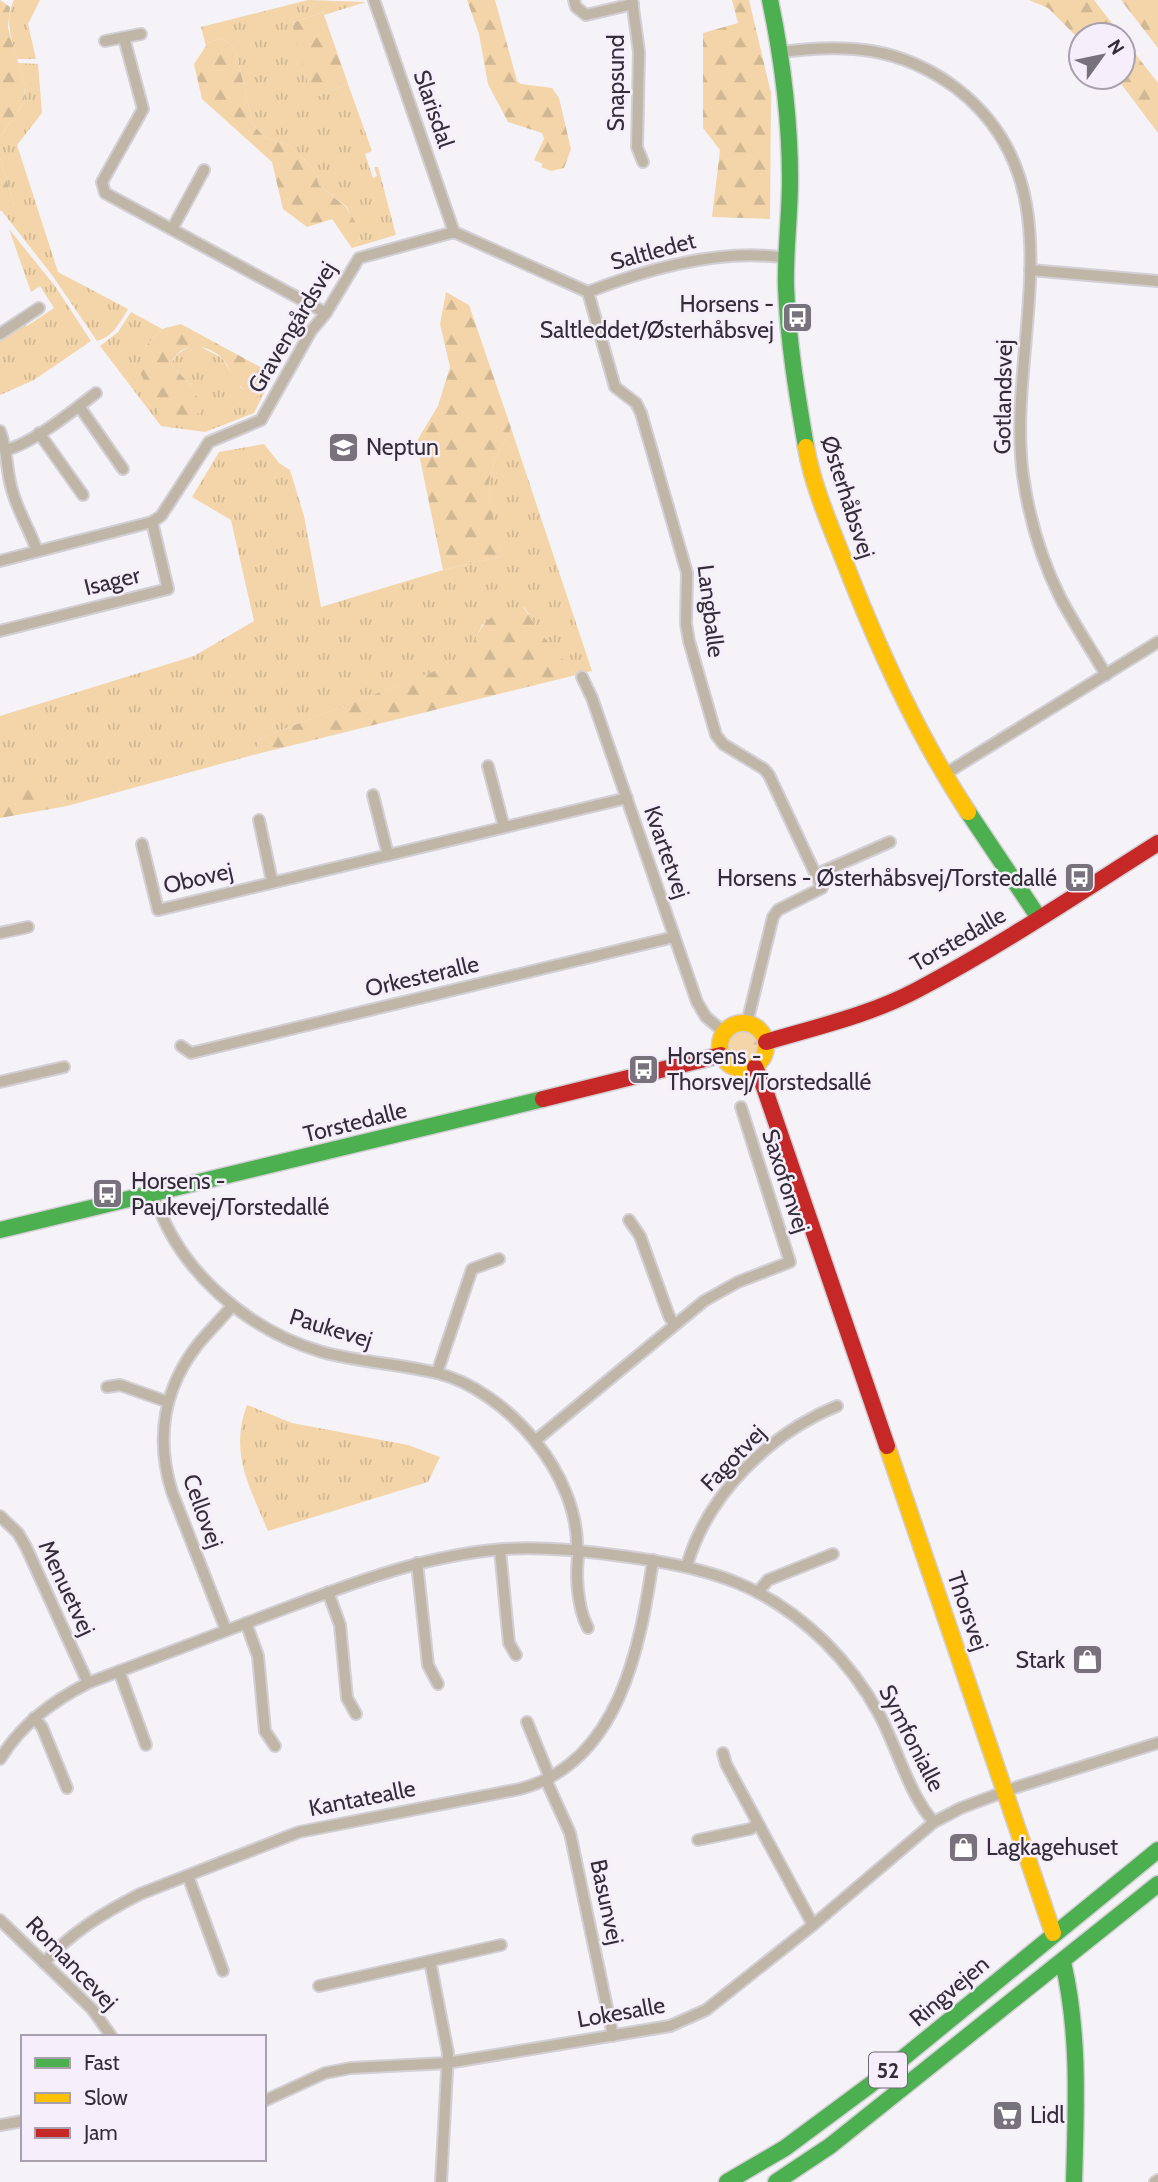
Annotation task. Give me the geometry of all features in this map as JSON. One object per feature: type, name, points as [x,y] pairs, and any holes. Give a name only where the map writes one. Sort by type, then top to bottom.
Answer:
[{"type":"street","name":"Slarisdal","points":[[374,0],[454,232]]},
{"type":"street","name":"Snapsund","points":[[573,0],[576,7],[586,15],[632,2],[639,52],[637,146],[643,162]]},
{"type":"street","name":"Østerhåbsvej","points":[[770,0],[789,113],[786,286],[794,376],[807,452],[817,489],[875,640],[924,740],[1039,918]]},
{"type":"street","points":[[105,41],[141,34]]},
{"type":"street","points":[[124,38],[143,109],[102,182],[105,193],[326,313]]},
{"type":"street","name":"Gotlandsvej","points":[[780,52],[830,47],[869,49],[905,58],[939,76],[968,98],[993,125],[1013,159],[1026,194],[1031,235],[1019,416],[1024,478],[1045,561],[1060,597],[1106,675]]},
{"type":"street","points":[[172,229],[204,170]]},
{"type":"street","name":"Saltledet","points":[[454,232],[588,292],[615,281],[724,255],[786,258]]},
{"type":"street","name":"Gravengårdsvej","points":[[152,522],[160,516],[209,442],[261,420],[311,331],[326,313],[359,258],[454,232]]},
{"type":"street","points":[[1030,270],[1158,281]]},
{"type":"street","name":"Langballe","points":[[588,292],[615,387],[636,403],[641,413],[687,573],[686,624],[716,735],[723,744],[764,769],[769,775],[816,875]]},
{"type":"street","points":[[0,334],[39,308]]},
{"type":"street","points":[[6,450],[39,433],[96,393]]},
{"type":"street","points":[[79,406],[123,470]]},
{"type":"street","points":[[0,431],[6,450],[5,478],[30,529],[37,551]]},
{"type":"street","points":[[39,433],[83,495]]},
{"type":"street","points":[[0,561],[152,522]]},
{"type":"street","name":"Isager","points":[[0,631],[168,589],[152,522]]},
{"type":"street","points":[[945,774],[1158,642]]},
{"type":"street","name":"Kvartetvej","points":[[582,677],[592,698],[697,1002],[706,1017],[724,1032]]},
{"type":"street","points":[[488,766],[504,827]]},
{"type":"street","points":[[373,795],[388,855]]},
{"type":"street","name":"Obovej","points":[[142,844],[158,910],[627,798]]},
{"type":"street","points":[[259,820],[272,881]]},
{"type":"street","points":[[747,1023],[773,917],[778,910],[822,888],[816,875],[890,842]]},
{"type":"street","name":"Torstedalle","points":[[766,1041],[842,1020],[945,975],[1158,842]]},
{"type":"street","points":[[0,933],[28,927]]},
{"type":"street","name":"Orkesteralle","points":[[181,1046],[191,1053],[674,937]]},
{"type":"street","points":[[747,1023],[758,1028],[766,1041],[764,1056],[755,1067],[736,1069],[726,1063],[721,1055],[720,1040],[724,1032],[735,1024],[747,1023]]},
{"type":"street","name":"Torstedalle","points":[[0,1230],[721,1055]]},
{"type":"street","points":[[0,1082],[64,1067]]},
{"type":"street","name":"Thorsvej","points":[[755,1067],[1063,1962],[1074,2017],[1078,2064],[1074,2182]]},
{"type":"street","name":"Saxofonvej","points":[[536,1440],[674,1324],[718,1292],[790,1262],[741,1107]]},
{"type":"street","name":"Paukevej","points":[[154,1194],[177,1242],[193,1266],[232,1306],[274,1333],[320,1351],[438,1373],[487,1397],[536,1440],[556,1471],[574,1521],[578,1549]]},
{"type":"street","points":[[629,1220],[640,1236],[674,1324]]},
{"type":"street","points":[[438,1373],[472,1269],[499,1259]]},
{"type":"street","name":"Cellovej","points":[[226,1630],[166,1475],[162,1443],[168,1402],[188,1360],[232,1306]]},
{"type":"street","points":[[107,1387],[120,1385],[168,1402]]},
{"type":"street","name":"Fagotvej","points":[[687,1565],[696,1539],[711,1511],[752,1462],[805,1421],[837,1406]]},
{"type":"street","name":"Menuetvej","points":[[0,1516],[18,1533],[26,1547],[88,1683]]},
{"type":"street","points":[[578,1549],[582,1616],[588,1628]]},
{"type":"street","name":"Symfonialle","points":[[0,1759],[10,1743],[34,1718],[62,1697],[88,1683],[369,1576],[417,1563],[500,1550],[578,1549],[687,1565],[758,1592],[804,1622],[846,1665],[879,1714],[912,1785],[934,1822]]},
{"type":"street","points":[[500,1550],[509,1643],[516,1655]]},
{"type":"street","points":[[758,1592],[768,1580],[833,1554]]},
{"type":"street","name":"Kantatealle","points":[[44,1963],[65,1942],[101,1915],[139,1894],[299,1832],[520,1789],[548,1779],[574,1762],[611,1717],[624,1686],[639,1633],[653,1560]]},
{"type":"street","points":[[417,1563],[428,1665],[438,1684]]},
{"type":"street","points":[[328,1592],[340,1625],[347,1699],[356,1714]]},
{"type":"street","points":[[246,1623],[258,1656],[265,1731],[275,1746]]},
{"type":"street","points":[[118,1671],[146,1745]]},
{"type":"street","points":[[34,1718],[42,1727],[67,1788]]},
{"type":"street","points":[[527,1722],[548,1779]]},
{"type":"street","name":"Lokesalle","points":[[266,2100],[325,2073],[351,2068],[447,2063],[670,2026],[706,2010],[813,1925],[934,1822],[961,1808],[1005,1792],[1158,1743]]},
{"type":"street","points":[[723,1753],[726,1764],[813,1925]]},
{"type":"street","name":"Basunvej","points":[[548,1779],[570,1833],[612,2036]]},
{"type":"street","points":[[698,1840],[750,1829],[758,1824]]},
{"type":"street","name":"Ringvejen","points":[[727,2182],[785,2148],[870,2085],[1158,1850]]},
{"type":"street","points":[[188,1876],[223,1971]]},
{"type":"street","name":"Ringvejen","points":[[776,2182],[840,2138],[1158,1884]]},
{"type":"street","name":"Romancevej","points":[[0,1920],[92,2009],[111,2035]]},
{"type":"street","points":[[319,1986],[501,1945]]},
{"type":"street","points":[[430,1961],[447,2045],[441,2182]]},
{"type":"street","points":[[0,2125],[21,2121]]},
{"type":"green space","points":[[0,0],[10,7],[8,28],[25,86],[24,102],[0,137]]},
{"type":"green space","points":[[14,0],[40,0],[28,24],[36,59],[17,59],[9,22]]},
{"type":"green space","points":[[308,0],[366,2],[324,15],[323,12],[292,23],[319,96],[348,84],[372,151],[365,154],[373,178],[377,176],[374,167],[378,167],[396,235],[352,248],[360,238],[347,207],[319,185],[315,172],[289,145],[266,138],[253,125],[233,47],[222,38],[206,46],[201,27]]},
{"type":"green space","points":[[467,0],[495,0],[517,81],[521,84],[552,88],[559,98],[571,149],[564,168],[551,171],[541,167],[543,164],[534,160],[544,139],[542,133],[508,122],[488,84],[479,34]]},
{"type":"green space","points":[[732,0],[749,0],[771,93],[770,219],[712,217],[720,150],[703,128],[703,33],[738,23]]},
{"type":"green space","points":[[1029,0],[1094,0],[1110,21],[1067,21],[1067,27],[1048,8]]},
{"type":"green space","points":[[1121,0],[1158,0],[1158,48]]},
{"type":"green space","points":[[323,12],[348,84],[319,96],[310,92],[292,23]]},
{"type":"green space","points":[[222,38],[233,47],[237,56],[253,125],[266,138],[289,145],[315,172],[319,185],[346,207],[360,238],[352,248],[332,219],[307,227],[283,209],[272,162],[202,99],[194,64],[208,43]]},
{"type":"green space","points":[[1137,56],[1158,83],[1158,133],[1126,91],[1137,91]]},
{"type":"green space","points":[[18,63],[38,64],[42,113],[17,145],[58,272],[128,309],[112,333],[97,341],[52,275],[1,210],[14,205],[0,157],[0,137],[24,102],[25,86]]},
{"type":"green space","points":[[0,157],[14,205],[0,211]]},
{"type":"green space","points":[[9,229],[55,286],[91,341],[34,380],[0,395],[0,339],[24,323],[27,326],[54,308],[40,286],[31,292]]},
{"type":"green space","points":[[446,292],[469,305],[511,428],[496,458],[489,483],[491,507],[503,556],[443,570],[418,439],[438,406],[450,367],[440,324]]},
{"type":"green space","points":[[131,312],[162,329],[142,350],[194,389],[171,364],[175,357],[185,349],[197,345],[222,358],[241,388],[257,396],[264,393],[254,413],[205,432],[161,426],[100,346],[118,332]]},
{"type":"green space","points":[[181,324],[273,374],[264,393],[257,397],[243,389],[217,354],[202,347],[187,348],[175,357],[171,364],[194,389],[202,409],[188,423],[171,425],[160,416],[141,374],[142,350],[162,329]]},
{"type":"green space","points":[[511,428],[592,671],[576,675],[542,636],[524,607],[482,625],[467,659],[261,738],[253,755],[67,806],[51,794],[0,790],[0,716],[194,656],[254,621],[231,520],[192,497],[219,452],[264,444],[279,463],[290,470],[304,516],[321,607],[443,570],[503,556],[491,507],[489,483],[496,458]]},
{"type":"green space","points":[[523,607],[576,675],[253,755],[261,738],[466,659],[476,638],[492,617]]},
{"type":"green space","points":[[47,786],[52,794],[67,806],[0,818],[0,790]]},
{"type":"green space","points":[[743,1030],[755,1034],[759,1046],[755,1058],[743,1062],[731,1058],[727,1046],[731,1034]]},
{"type":"green space","points":[[247,1405],[292,1423],[408,1445],[440,1457],[428,1482],[268,1531],[249,1485],[241,1455],[240,1439]]},
{"type":"traffic: fast","points":[[770,0],[787,112],[790,157],[787,307],[793,367],[806,447]]},
{"type":"traffic: fast","points":[[968,812],[1039,918]]},
{"type":"traffic: fast","points":[[0,1230],[543,1099]]},
{"type":"traffic: fast","points":[[727,2182],[785,2148],[870,2085],[1158,1850]]},
{"type":"traffic: fast","points":[[776,2182],[830,2146],[1158,1884]]},
{"type":"traffic: fast","points":[[1063,1962],[1074,2044],[1074,2182]]},
{"type":"traffic: slow","points":[[806,447],[822,506],[885,659],[932,752],[968,812]]},
{"type":"traffic: slow","points":[[743,1023],[760,1029],[766,1046],[760,1063],[743,1069],[726,1063],[720,1046],[726,1029],[743,1023]]},
{"type":"traffic: slow","points":[[887,1446],[1053,1933]]},
{"type":"traffic: jam","points":[[766,1042],[862,1013],[917,990],[1009,937],[1158,843]]},
{"type":"traffic: jam","points":[[543,1099],[721,1055]]},
{"type":"traffic: jam","points":[[755,1067],[887,1446]]},
{"type":"place","name":"Horsens - Saltleddet/Østerhåbsvej","points":[[797,317]]},
{"type":"place","name":"Neptun","points":[[343,447]]},
{"type":"place","name":"Horsens - Østerhåbsvej/Torstedallé","points":[[1080,878]]},
{"type":"place","name":"Horsens - Thorsvej/Torstedsallé","points":[[644,1069]]},
{"type":"place","name":"Horsens - Paukevej/Torstedallé","points":[[108,1194]]},
{"type":"place","name":"Stark","points":[[1088,1660]]},
{"type":"place","name":"Lagkagehuset","points":[[963,1847]]},
{"type":"place","name":"Lidl","points":[[1007,2115]]}]
